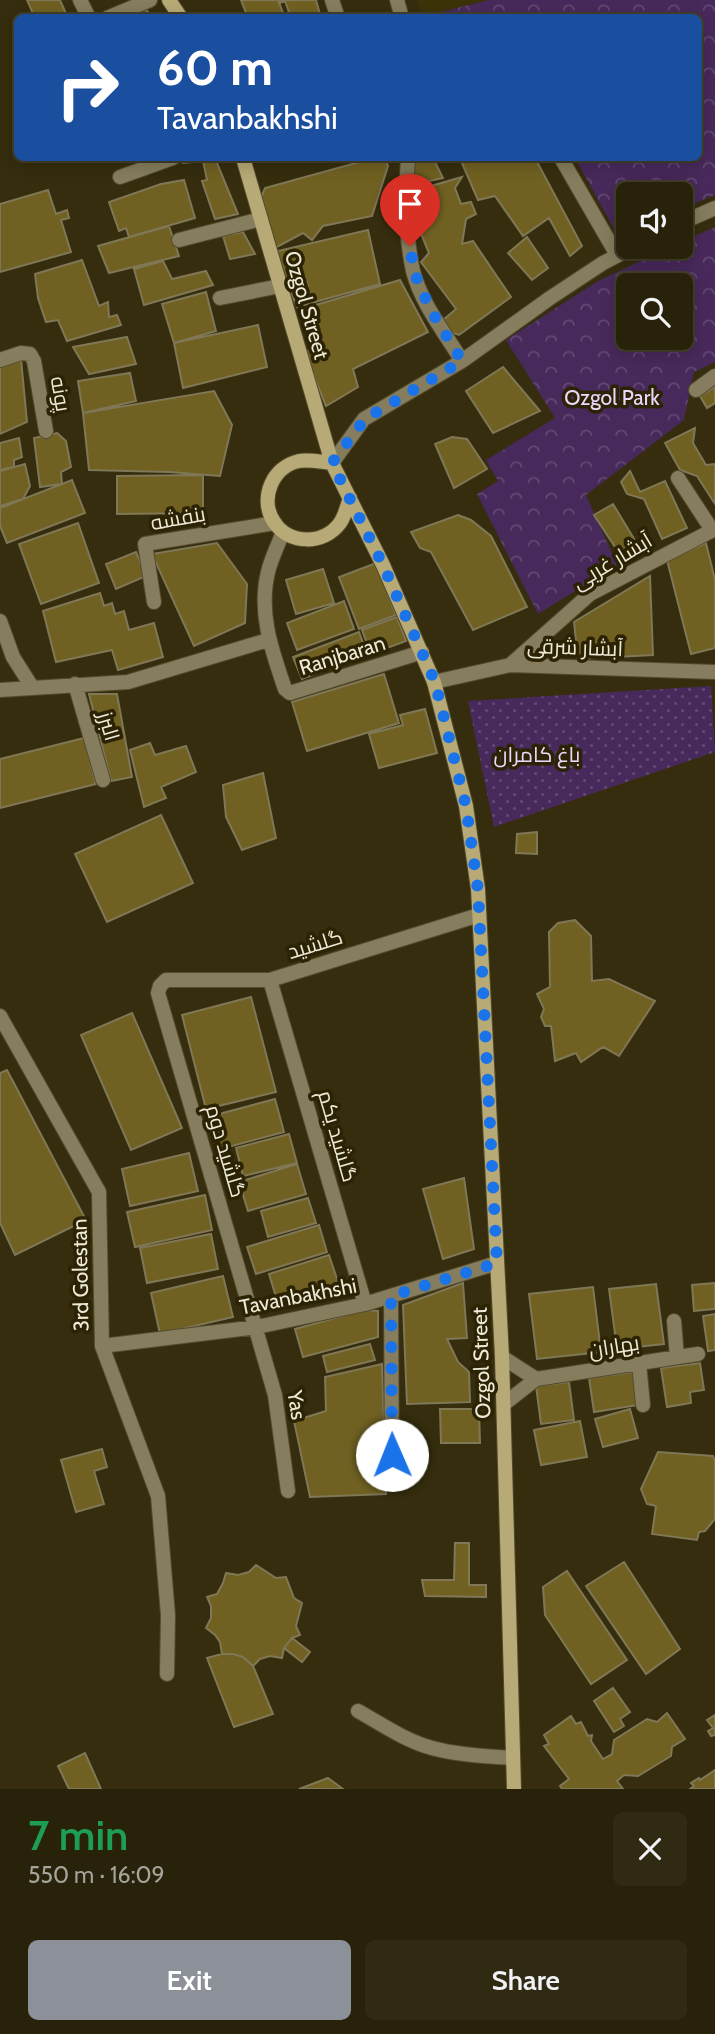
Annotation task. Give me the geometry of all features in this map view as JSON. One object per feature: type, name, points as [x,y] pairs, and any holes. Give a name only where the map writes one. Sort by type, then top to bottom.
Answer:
[{"type":"main road","name":"Ozgol Street","points":[[244,161],[332,463]]},
{"type":"main road","points":[[298,461],[332,463],[350,498],[340,523],[331,532],[320,538],[307,540],[294,538],[279,527],[267,503],[268,491],[279,472],[298,461]]},
{"type":"main road","name":"Ozgol Street","points":[[350,498],[435,682],[466,806],[478,890],[504,1404],[514,1789]]},
{"type":"street","points":[[126,14],[150,0]]},
{"type":"street","points":[[120,177],[165,161]]},
{"type":"street","points":[[408,161],[406,219],[414,272],[430,309],[462,361]]},
{"type":"street","points":[[563,161],[616,253]]},
{"type":"street","points":[[693,218],[715,208]]},
{"type":"street","points":[[179,240],[261,219]]},
{"type":"street","points":[[332,463],[365,419],[462,361],[550,298],[616,256]]},
{"type":"street","points":[[220,298],[280,286]]},
{"type":"street","name":"پونه","points":[[0,360],[21,353],[30,354],[34,361],[46,431]]},
{"type":"street","points":[[696,390],[715,376]]},
{"type":"street","points":[[678,478],[713,530]]},
{"type":"street","points":[[0,690],[128,682],[268,640],[264,608],[267,573],[279,527]]},
{"type":"street","name":"بنفشه","points":[[154,602],[145,544],[279,527]]},
{"type":"street","name":"آبشار غربی","points":[[510,665],[590,594],[666,552],[713,530]]},
{"type":"street","points":[[0,621],[13,657],[33,687]]},
{"type":"street","name":"Ranjbaran","points":[[268,640],[285,689],[289,693],[422,652]]},
{"type":"street","name":"آبشار شرقی","points":[[435,682],[510,665],[715,672]]},
{"type":"street","name":"البرز","points":[[75,684],[103,780]]},
{"type":"street","name":"گلشید","points":[[160,986],[166,980],[270,980],[479,915]]},
{"type":"street","name":"گلشيد يكم","points":[[270,980],[365,1304]]},
{"type":"street","name":"گلشيد دوم","points":[[160,986],[158,993],[257,1327]]},
{"type":"street","name":"3rd Golestan","points":[[0,1017],[99,1192],[102,1346],[158,1496],[168,1615],[167,1674]]},
{"type":"street","name":"Tavanbakhshi","points":[[102,1346],[257,1327],[365,1304],[497,1263]]},
{"type":"street","points":[[391,1296],[392,1482]]},
{"type":"street","points":[[674,1321],[677,1357]]},
{"type":"street","name":"Yas","points":[[257,1327],[275,1395],[288,1491]]},
{"type":"street","name":"بهاران","points":[[536,1379],[698,1354]]},
{"type":"street","points":[[502,1357],[536,1379],[504,1404]]},
{"type":"street","points":[[639,1363],[643,1405]]},
{"type":"street","points":[[358,1711],[431,1748],[513,1758]]},
{"type":"shaded area","points":[[417,0],[489,0],[434,14],[421,14]]},
{"type":"green space","points":[[489,0],[715,0],[715,195],[693,204],[693,182],[616,182],[616,232],[577,161],[702,161],[702,14],[433,14]]},
{"type":"green space","name":"Ozgol Park","points":[[715,227],[715,362],[694,372],[684,420],[586,495],[617,565],[538,614],[477,494],[498,481],[486,460],[555,418],[506,340],[598,281],[645,259],[693,259],[693,237]]},
{"type":"green space","name":"باغ کامران","points":[[711,686],[715,752],[494,827],[468,701]]},
{"type":"building","points":[[27,0],[60,0],[66,14],[33,14]]},
{"type":"building","points":[[241,0],[278,0],[283,14],[246,14]]},
{"type":"building","points":[[279,0],[316,0],[320,14],[290,14],[285,1],[280,3]]},
{"type":"building","points":[[143,6],[150,14],[134,14]]},
{"type":"building","points":[[203,161],[216,161],[238,214],[215,219],[202,181],[207,180]]},
{"type":"building","points":[[363,161],[386,161],[388,166],[372,216],[323,226],[312,240],[303,233],[273,249],[260,200],[265,188]]},
{"type":"building","points":[[411,161],[434,161],[443,178],[415,184]]},
{"type":"building","points":[[461,161],[537,161],[582,246],[570,256],[549,218],[523,236],[495,196],[478,200]]},
{"type":"building","points":[[462,177],[455,188],[461,204],[471,202],[476,214],[466,219],[462,244],[473,241],[511,297],[459,335],[449,332],[443,320],[456,309],[421,262],[429,253],[415,219],[431,210],[424,188]]},
{"type":"building","points":[[184,180],[195,218],[129,237],[126,228],[119,231],[109,202],[161,184]]},
{"type":"building","points":[[48,190],[56,214],[67,210],[69,218],[61,220],[71,252],[0,272],[0,204]]},
{"type":"building","points":[[169,226],[179,256],[109,273],[98,246]]},
{"type":"building","points":[[368,230],[380,284],[297,307],[290,290],[308,285],[305,277],[285,284],[274,252]]},
{"type":"building","points":[[243,232],[255,254],[230,259],[223,236]]},
{"type":"building","points":[[527,237],[548,268],[532,280],[508,253]]},
{"type":"building","points":[[82,260],[99,306],[108,302],[109,317],[117,315],[121,325],[67,341],[58,320],[46,322],[38,298],[35,274]]},
{"type":"building","points":[[163,261],[172,279],[206,271],[213,285],[144,305],[134,269]]},
{"type":"building","points":[[400,280],[428,332],[353,369],[358,387],[326,406],[304,352],[323,346],[309,307]]},
{"type":"building","points":[[206,292],[216,331],[174,343],[162,304]]},
{"type":"building","points":[[258,325],[267,367],[183,388],[174,343]]},
{"type":"building","points":[[127,337],[136,364],[89,374],[73,347]]},
{"type":"building","points":[[21,359],[27,422],[0,434],[0,365]]},
{"type":"building","points":[[503,367],[540,411],[493,433],[466,391]]},
{"type":"building","points":[[130,373],[136,401],[83,413],[78,381]]},
{"type":"building","points":[[715,387],[715,403],[707,408],[700,396]]},
{"type":"building","points":[[214,391],[232,425],[220,476],[89,470],[83,413]]},
{"type":"building","points":[[695,428],[693,443],[706,465],[715,464],[715,504],[697,476],[680,470],[665,443]]},
{"type":"building","points":[[57,433],[66,441],[71,467],[61,472],[62,484],[40,487],[34,438]]},
{"type":"building","points":[[452,437],[467,439],[487,469],[454,488],[435,444]]},
{"type":"building","points":[[19,438],[22,457],[14,460],[14,467],[0,470],[0,443]]},
{"type":"building","points":[[25,464],[30,486],[23,499],[0,506],[0,471]]},
{"type":"building","points":[[630,471],[640,492],[665,481],[687,528],[662,539],[644,499],[627,494],[621,482]]},
{"type":"building","points":[[203,475],[203,513],[117,514],[117,476]]},
{"type":"building","points":[[72,480],[85,513],[7,543],[0,526],[0,508]]},
{"type":"building","points":[[613,504],[639,547],[621,556],[594,515]]},
{"type":"building","points":[[458,515],[471,520],[491,536],[527,607],[473,630],[431,552],[420,548],[411,532]]},
{"type":"building","points":[[78,523],[99,583],[41,604],[19,544]]},
{"type":"building","points":[[217,543],[247,584],[245,623],[194,646],[152,554]]},
{"type":"building","points":[[706,543],[715,580],[715,648],[691,654],[667,560]]},
{"type":"building","points":[[136,552],[146,576],[116,589],[106,564]]},
{"type":"building","points":[[376,563],[396,615],[359,629],[339,577]]},
{"type":"building","points":[[323,569],[334,603],[296,614],[286,580]]},
{"type":"building","points":[[650,576],[653,655],[578,659],[574,622]]},
{"type":"building","points":[[100,593],[104,606],[112,603],[115,614],[124,611],[129,630],[154,623],[163,657],[118,670],[112,650],[56,662],[43,611]]},
{"type":"building","points":[[344,601],[354,629],[297,650],[287,623]]},
{"type":"building","points":[[397,617],[406,641],[371,654],[362,630]]},
{"type":"building","points":[[359,632],[367,654],[302,679],[293,657]]},
{"type":"building","points":[[384,674],[399,723],[307,751],[292,702]]},
{"type":"building","points":[[89,694],[117,694],[132,777],[111,781]]},
{"type":"building","points":[[425,709],[437,753],[379,768],[369,734],[403,725],[400,715]]},
{"type":"building","points":[[84,738],[96,784],[0,808],[0,759]]},
{"type":"building","points":[[150,743],[155,755],[186,746],[196,772],[161,787],[166,798],[144,807],[130,750]]},
{"type":"building","points":[[263,773],[276,838],[242,850],[226,817],[223,785]]},
{"type":"building","points":[[161,815],[193,883],[107,922],[75,854]]},
{"type":"building","points":[[537,832],[537,854],[516,853],[517,834]]},
{"type":"building","points":[[575,920],[591,936],[592,981],[609,979],[655,1001],[619,1056],[603,1047],[581,1062],[576,1053],[555,1061],[551,1026],[545,1026],[541,1017],[544,1009],[537,994],[550,987],[549,932],[558,923]]},
{"type":"building","points":[[251,997],[276,1092],[206,1109],[182,1015]]},
{"type":"building","points":[[132,1013],[182,1128],[131,1150],[81,1035]]},
{"type":"building","points":[[7,1070],[86,1220],[15,1255],[0,1223],[0,1073]]},
{"type":"building","points":[[275,1099],[284,1132],[217,1150],[208,1117]]},
{"type":"building","points":[[289,1134],[297,1163],[243,1176],[236,1148]]},
{"type":"building","points":[[189,1153],[198,1191],[130,1206],[122,1169]]},
{"type":"building","points":[[297,1164],[306,1194],[248,1211],[239,1182]]},
{"type":"building","points":[[464,1178],[474,1249],[443,1259],[423,1189]]},
{"type":"building","points":[[205,1195],[212,1230],[135,1247],[127,1212]]},
{"type":"building","points":[[308,1198],[316,1223],[268,1237],[261,1211]]},
{"type":"building","points":[[319,1225],[327,1252],[256,1274],[247,1247]]},
{"type":"building","points":[[211,1234],[218,1269],[147,1283],[140,1248]]},
{"type":"building","points":[[329,1255],[340,1288],[279,1307],[269,1274]]},
{"type":"building","points":[[223,1276],[233,1317],[160,1334],[151,1293]]},
{"type":"building","points":[[463,1283],[467,1338],[447,1339],[458,1362],[469,1372],[470,1402],[407,1404],[403,1305]]},
{"type":"building","points":[[715,1283],[715,1309],[694,1311],[692,1285]]},
{"type":"building","points":[[656,1284],[664,1344],[617,1349],[609,1289]]},
{"type":"building","points":[[593,1287],[601,1352],[537,1359],[529,1294]]},
{"type":"building","points":[[364,1310],[378,1311],[378,1337],[303,1357],[295,1329]]},
{"type":"building","points":[[715,1314],[715,1350],[708,1351],[703,1316]]},
{"type":"building","points":[[370,1344],[375,1360],[327,1372],[323,1356]]},
{"type":"building","points":[[700,1363],[704,1390],[690,1392],[691,1403],[667,1407],[661,1368]]},
{"type":"building","points":[[382,1364],[386,1494],[310,1497],[294,1421],[326,1411],[325,1377]]},
{"type":"building","points":[[633,1372],[638,1405],[594,1412],[589,1378]]},
{"type":"building","points":[[569,1382],[574,1420],[541,1424],[536,1386]]},
{"type":"building","points":[[440,1409],[479,1409],[480,1443],[441,1443]]},
{"type":"building","points":[[630,1409],[638,1438],[603,1447],[595,1419]]},
{"type":"building","points":[[580,1421],[587,1457],[541,1465],[534,1430]]},
{"type":"building","points":[[102,1449],[107,1467],[94,1471],[104,1504],[76,1512],[61,1460]]},
{"type":"building","points":[[658,1452],[713,1456],[715,1519],[705,1531],[699,1532],[697,1540],[652,1534],[656,1506],[647,1504],[641,1489]]},
{"type":"building","points":[[455,1543],[469,1543],[469,1585],[486,1585],[486,1597],[425,1596],[422,1580],[454,1580]]},
{"type":"building","points":[[624,1562],[680,1649],[646,1674],[586,1586]]},
{"type":"building","points":[[256,1565],[276,1578],[286,1577],[294,1598],[302,1603],[296,1626],[300,1635],[292,1638],[284,1648],[282,1658],[270,1656],[260,1659],[253,1666],[243,1657],[222,1654],[220,1642],[206,1628],[211,1618],[211,1606],[207,1597],[217,1594],[226,1573],[238,1575],[249,1572]]},
{"type":"building","points":[[567,1571],[627,1660],[591,1684],[545,1615],[543,1587]]},
{"type":"building","points":[[292,1638],[310,1652],[302,1662],[284,1648]]},
{"type":"building","points":[[222,1654],[243,1657],[253,1666],[273,1714],[234,1727],[207,1658]]},
{"type":"building","points":[[613,1688],[630,1712],[620,1719],[624,1726],[614,1732],[594,1701]]},
{"type":"building","points":[[667,1713],[685,1739],[672,1747],[671,1756],[638,1776],[624,1775],[617,1781],[623,1789],[562,1789],[560,1786],[569,1779],[544,1746],[549,1744],[544,1735],[571,1716],[576,1724],[581,1722],[588,1736],[592,1735],[591,1741],[603,1759],[612,1754],[614,1740],[647,1719],[657,1722]]},
{"type":"building","points":[[715,1715],[715,1735],[711,1736],[708,1731],[713,1728],[707,1720]]},
{"type":"building","points":[[85,1753],[101,1789],[69,1789],[58,1766]]},
{"type":"building","points":[[715,1770],[715,1789],[690,1789],[694,1786],[691,1783]]},
{"type":"building","points":[[328,1778],[343,1789],[299,1789]]},
{"type":"route","points":[[392,1455],[391,1296],[497,1263],[478,890],[466,806],[435,682],[383,565],[332,463],[365,419],[462,361],[430,309],[414,272],[410,246]]}]
